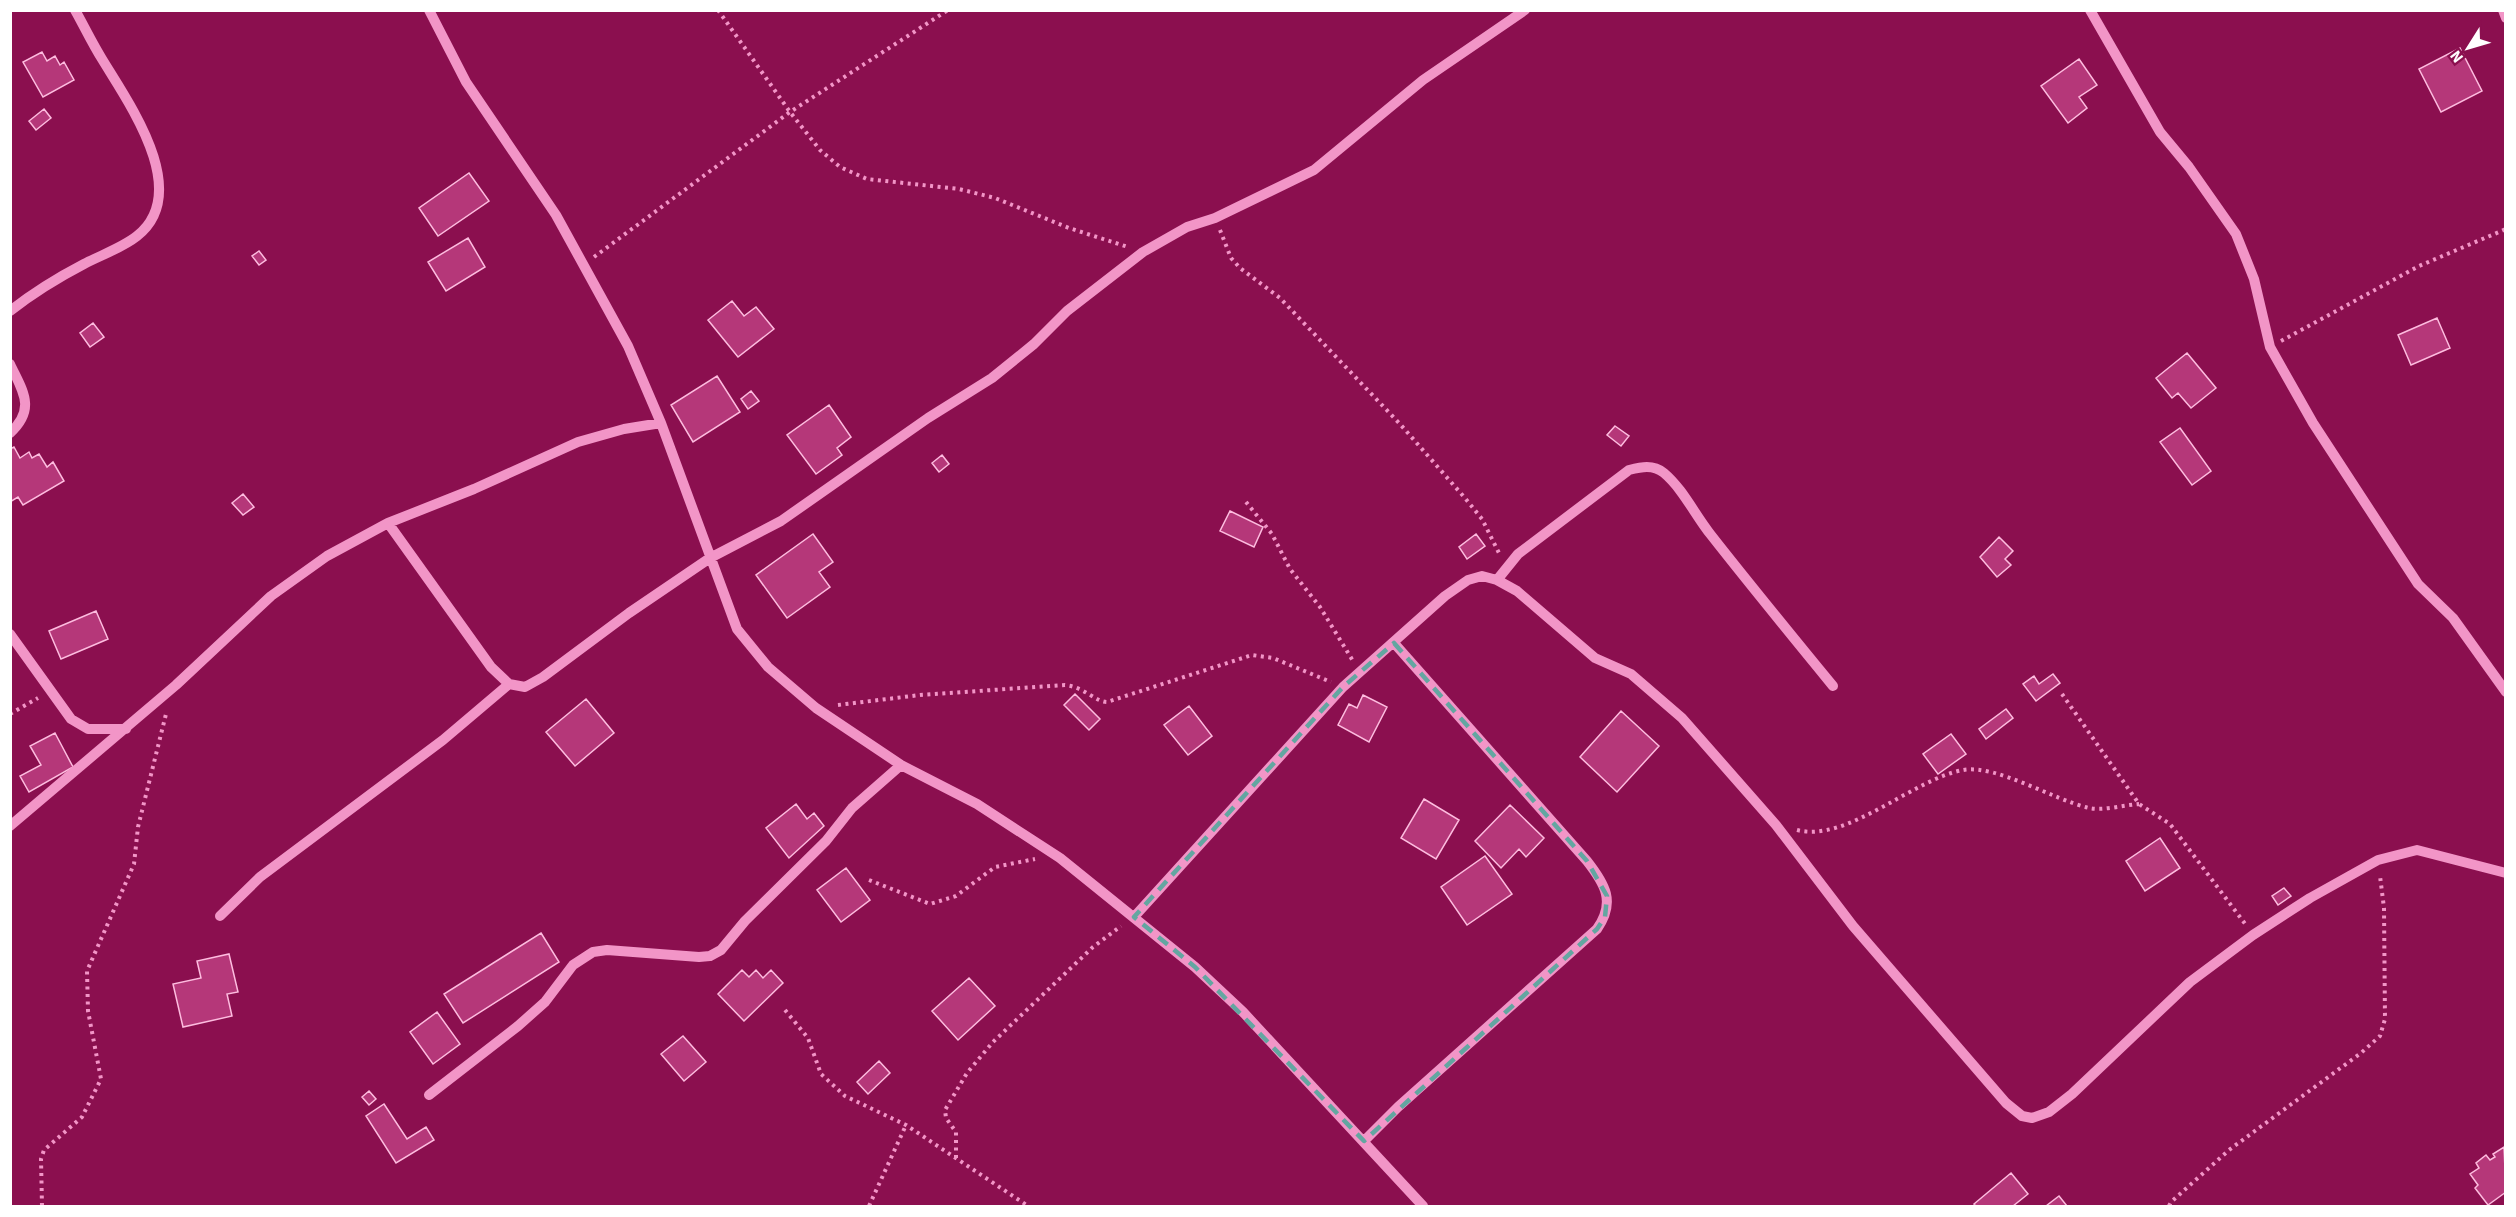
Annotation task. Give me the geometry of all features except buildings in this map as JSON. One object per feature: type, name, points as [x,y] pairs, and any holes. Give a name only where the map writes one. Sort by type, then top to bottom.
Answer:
[{"type":"street","points":[[10,311],[67,273],[137,236],[148,225],[156,208],[159,191],[155,163],[144,130],[75,10]]},
{"type":"street","points":[[429,10],[466,82],[556,215],[628,346],[662,423],[737,629],[768,667],[816,708],[901,765],[977,804],[1060,858],[1196,967],[1243,1012],[1423,1206]]},
{"type":"street","points":[[388,523],[491,667],[509,684],[525,687],[543,677],[629,613],[710,558],[782,520],[908,431],[992,378],[1034,344],[1066,311],[1143,252],[1187,227],[1215,218],[1314,170],[1423,80],[1525,10]]},
{"type":"street","points":[[2090,10],[2160,132],[2189,167],[2236,234],[2254,279],[2270,347],[2313,423],[2418,584],[2453,618],[2505,692]]},
{"type":"street","points":[[2503,10],[2505,18]]},
{"type":"street","points":[[10,364],[27,399],[25,410],[10,433]]},
{"type":"street","points":[[10,826],[176,685],[271,596],[327,556],[388,523],[542,460],[578,442],[624,429],[662,423]]},
{"type":"street","points":[[1497,580],[1506,566],[1562,518],[1629,470],[1644,466],[1654,468],[1663,472],[1683,495],[1709,532],[1833,686]]},
{"type":"street","points":[[1134,916],[1358,672],[1394,643],[1445,596],[1468,580],[1482,576],[1497,580],[1536,606],[1595,658],[1631,674],[1682,718],[1776,825],[1853,926],[2006,1103],[2022,1116],[2032,1118],[2049,1112],[2072,1094],[2190,982],[2253,935],[2310,898],[2378,860],[2417,850],[2505,873]]},
{"type":"street","points":[[10,634],[50,692],[72,719],[88,729],[126,729]]},
{"type":"street","points":[[1364,1141],[1398,1107],[1597,929],[1608,908],[1607,896],[1600,878],[1587,861],[1394,643]]},
{"type":"street","points":[[220,916],[260,877],[443,740],[509,684]]},
{"type":"street","points":[[429,1095],[518,1026],[545,1002],[573,965],[593,952],[607,950],[699,957],[710,956],[721,950],[745,921],[826,841],[852,808],[901,765]]},
{"type":"path","points":[[718,10],[790,112],[820,150],[840,167],[867,179],[960,189],[995,198],[1069,228],[1143,252]]},
{"type":"path","points":[[584,265],[790,112],[948,10]]},
{"type":"path","points":[[1215,218],[1231,258],[1240,268],[1280,298],[1407,433],[1482,519],[1506,566]]},
{"type":"path","points":[[2270,347],[2419,266],[2505,229]]},
{"type":"path","points":[[1246,502],[1272,534],[1290,569],[1342,639],[1358,672]]},
{"type":"path","points":[[816,708],[920,695],[1065,685],[1086,690],[1101,702],[1107,702],[1252,654],[1273,658],[1343,687]]},
{"type":"path","points":[[42,1206],[41,1159],[44,1150],[82,1117],[101,1079],[88,1011],[87,971],[134,864],[138,827],[160,730],[176,685]]},
{"type":"path","points":[[10,714],[50,692]]},
{"type":"path","points":[[2062,694],[2139,804],[2170,824],[2253,935]]},
{"type":"path","points":[[1776,825],[1803,832],[1822,832],[1885,808],[1916,788],[1970,769],[1995,774],[2090,808],[2139,804]]},
{"type":"path","points":[[868,880],[930,904],[956,896],[995,867],[1020,861],[1060,858]]},
{"type":"path","points":[[2169,1206],[2229,1150],[2361,1053],[2380,1036],[2385,1019],[2384,908],[2378,860]]},
{"type":"path","points":[[956,1158],[956,1132],[946,1118],[945,1110],[973,1065],[993,1042],[1093,947],[1134,916]]},
{"type":"path","points":[[785,1010],[808,1038],[821,1074],[845,1096],[906,1125],[1028,1206]]},
{"type":"path","points":[[869,1206],[906,1125]]},
{"type":"highlighted area","points":[[1394,643],[1587,861],[1607,896],[1605,917],[1597,929],[1364,1141],[1195,967],[1134,917],[1343,687]]}]
